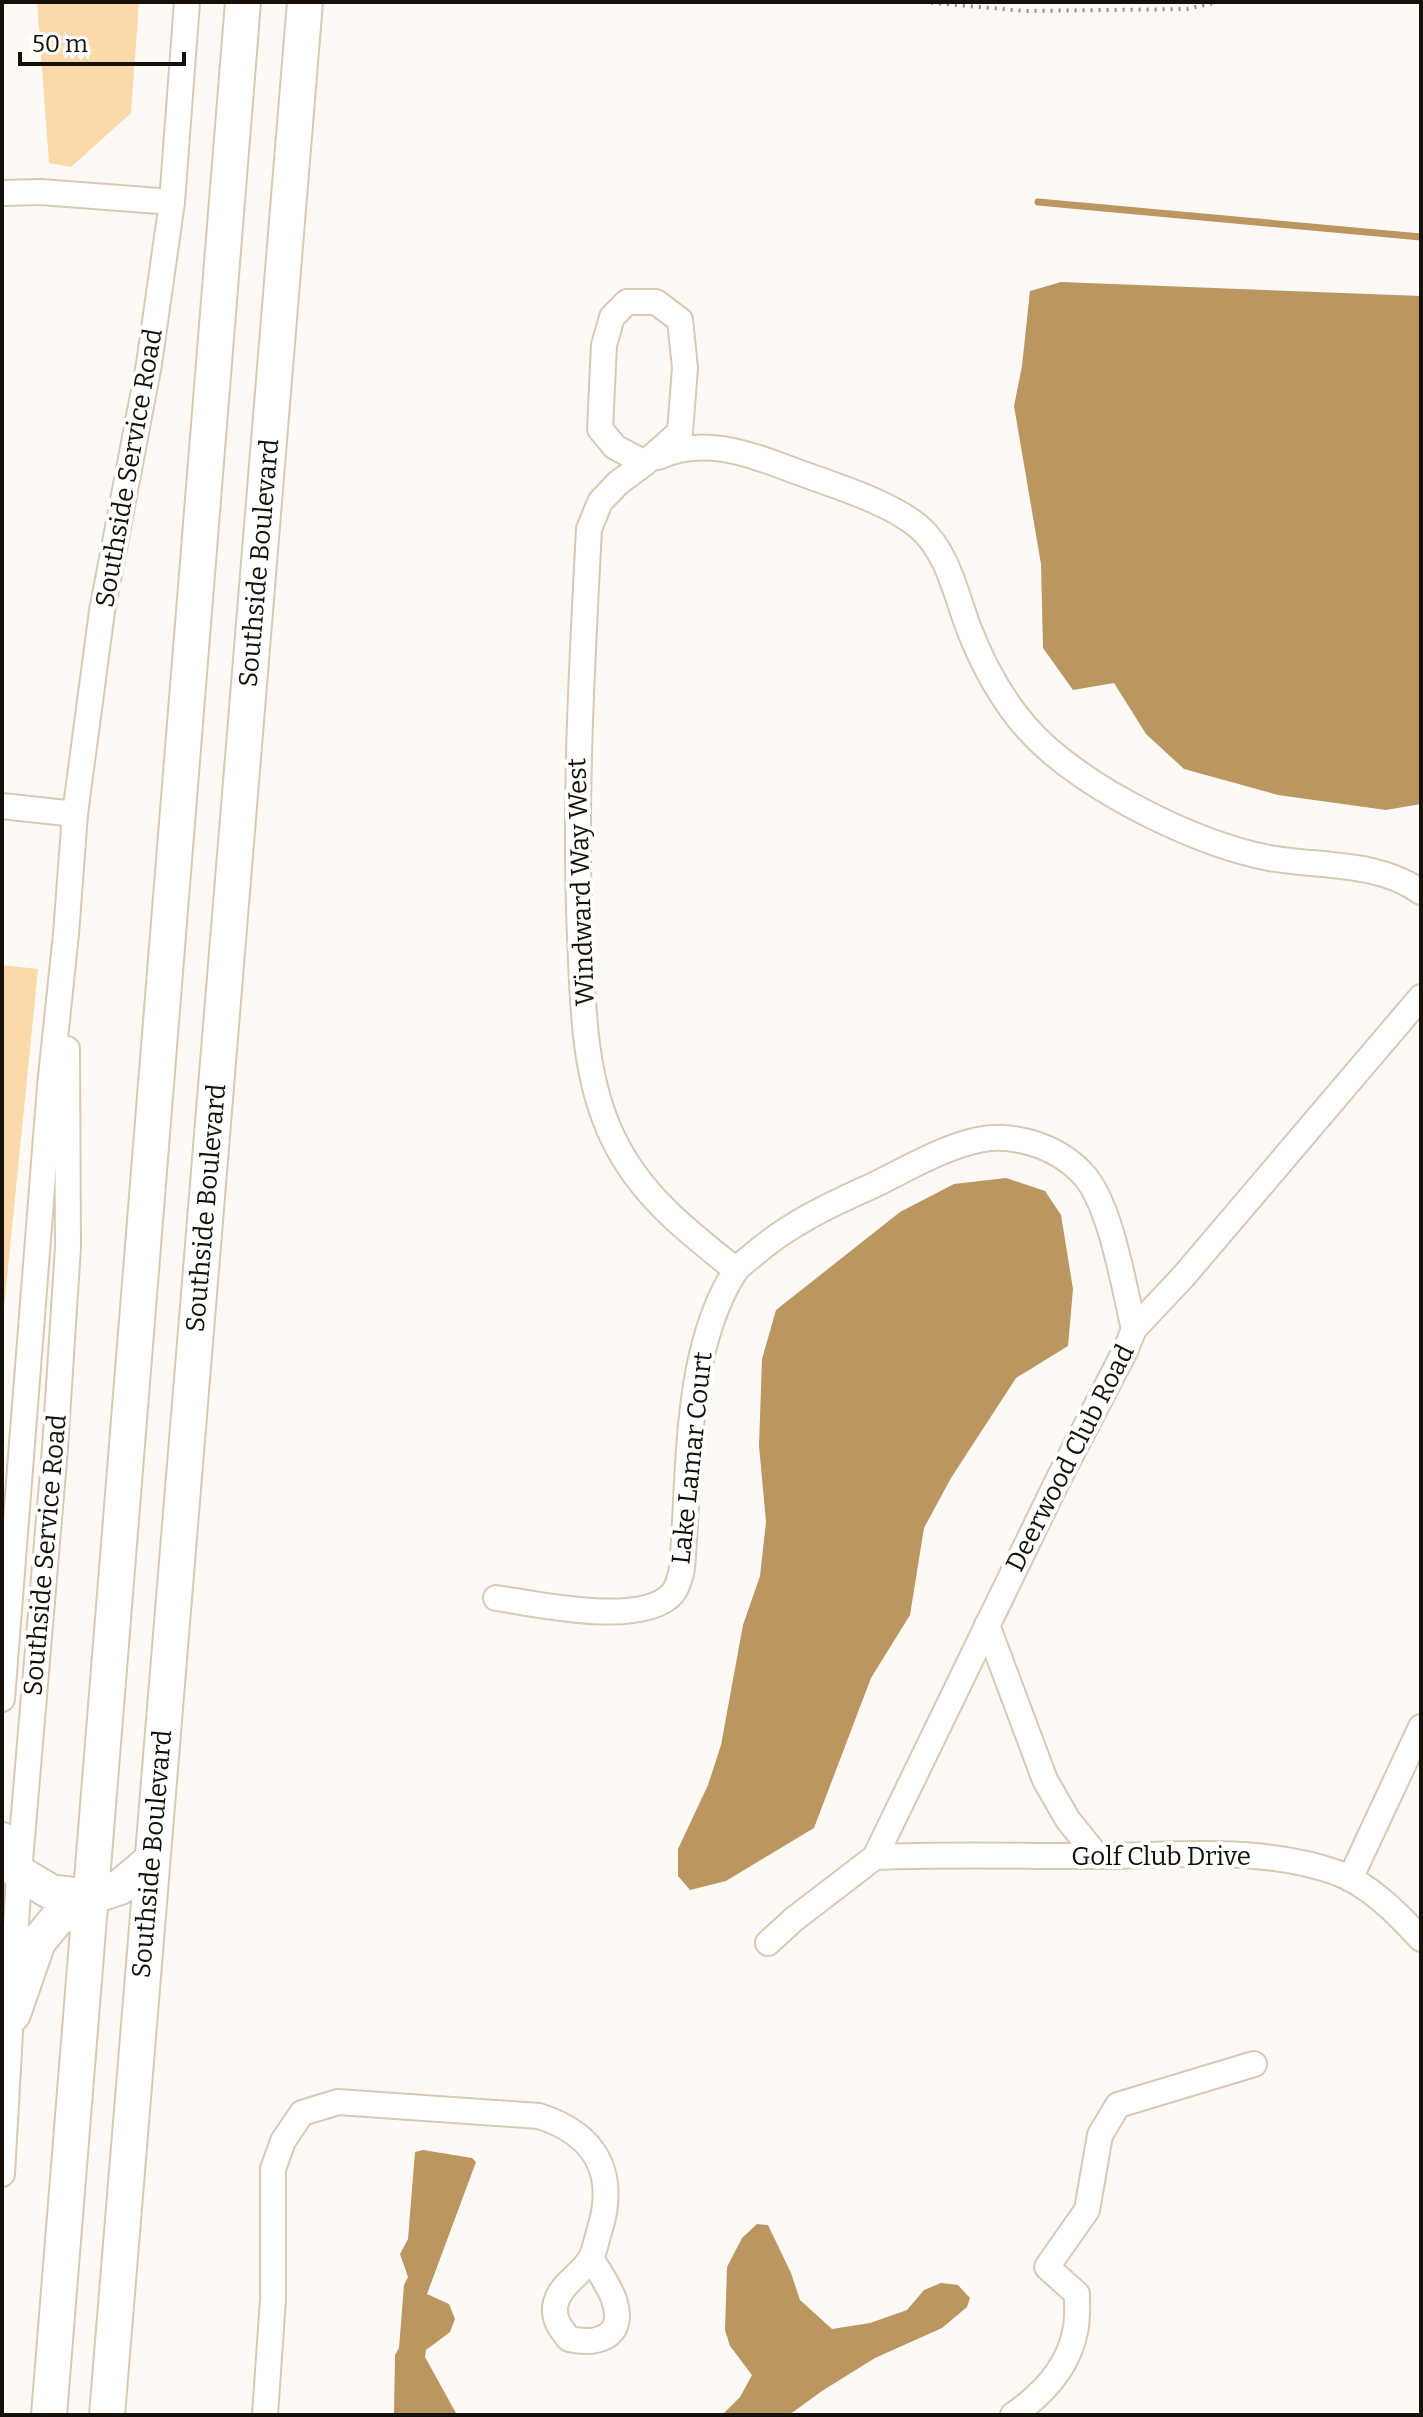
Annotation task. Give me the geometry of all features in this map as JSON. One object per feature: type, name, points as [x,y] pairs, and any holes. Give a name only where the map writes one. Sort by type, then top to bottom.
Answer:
[{"type":"highway","points":[[49,2415],[243,2]]},
{"type":"highway","name":"Southside Boulevard","points":[[107,2415],[305,2]]},
{"type":"highway","points":[[2,1840],[19,1873],[51,1892],[90,1897]]},
{"type":"highway","points":[[13,2014],[38,1942],[56,1920],[90,1897],[120,1887],[151,1861]]},
{"type":"street","name":"Southside Service Road","points":[[2,1699],[11,1444],[66,934],[75,814],[102,611],[149,364],[172,202],[187,2]]},
{"type":"street","points":[[2,193],[41,192],[172,202]]},
{"type":"street","points":[[627,302],[656,302],[680,320],[685,368],[680,432],[645,463],[615,447],[600,429],[604,345],[612,317],[627,302]]},
{"type":"street","points":[[645,463],[662,454],[713,446],[760,458],[900,513],[921,529],[947,566],[993,684],[1015,714],[1048,749],[1088,779],[1135,806],[1222,845],[1266,857],[1388,874],[1421,892]]},
{"type":"street","name":"Windward Way West","points":[[645,463],[618,483],[600,502],[589,529],[576,843],[589,1065],[597,1100],[614,1140],[647,1193],[736,1270]]},
{"type":"street","points":[[2,806],[75,814]]},
{"type":"street","name":"Southside Service Road","points":[[2,2174],[19,1873],[55,1448],[68,1247],[66,934]]},
{"type":"street","name":"Deerwood Club Road","points":[[768,1943],[875,1857],[1134,1329],[1183,1277],[1421,997]]},
{"type":"street","name":"Lake Lamar Court","points":[[496,1598],[593,1612],[659,1604],[674,1591],[682,1569],[700,1356],[721,1299],[736,1270],[776,1235],[835,1202],[952,1149],[978,1140],[1019,1140],[1046,1147],[1068,1160],[1085,1176],[1097,1196],[1109,1228],[1134,1329]]},
{"type":"street","points":[[11,1444],[55,1448]]},
{"type":"street","points":[[987,1625],[1045,1780],[1068,1820],[1097,1856]]},
{"type":"street","points":[[1350,1879],[1421,1727]]},
{"type":"street","name":"Golf Club Drive","points":[[875,1857],[946,1854],[1270,1856],[1336,1872],[1350,1879],[1380,1900],[1421,1939]]},
{"type":"street","points":[[1013,2415],[1047,2386],[1065,2362],[1076,2331],[1077,2294],[1047,2267],[1087,2210],[1100,2135],[1118,2105],[1254,2064]]},
{"type":"street","points":[[265,2415],[273,2299],[273,2169],[283,2141],[302,2113],[338,2102],[539,2116],[561,2123],[581,2136],[592,2150],[607,2182],[606,2209],[591,2258]]},
{"type":"path","points":[[923,2],[1025,11],[1187,9],[1217,2]]},
{"type":"shaded area","points":[[37,2],[139,2],[131,113],[71,167],[49,163]]},
{"type":"shaded area","points":[[1061,282],[1421,296],[1421,804],[1386,810],[1278,795],[1184,769],[1146,734],[1114,683],[1073,690],[1043,648],[1041,564],[1014,406],[1022,366],[1030,291]]},
{"type":"shaded area","points":[[2,965],[38,969],[2,1328]]},
{"type":"shaded area","points":[[1006,1178],[1045,1191],[1061,1215],[1073,1289],[1068,1346],[1016,1378],[951,1478],[924,1528],[910,1615],[871,1678],[814,1828],[726,1881],[690,1890],[678,1876],[678,1849],[708,1785],[721,1745],[743,1625],[760,1576],[766,1522],[759,1446],[762,1359],[776,1310],[900,1212],[954,1184]]},
{"type":"shaded area","points":[[423,2150],[472,2158],[476,2162],[427,2294],[449,2304],[455,2319],[450,2332],[426,2350],[425,2357],[457,2415],[394,2415],[395,2355],[399,2348],[404,2285],[408,2277],[400,2254],[408,2239],[415,2152]]},
{"type":"shaded area","points":[[757,2224],[768,2225],[800,2300],[832,2329],[870,2323],[907,2310],[924,2290],[941,2283],[958,2285],[970,2298],[967,2307],[942,2328],[875,2358],[789,2415],[722,2415],[740,2397],[752,2375],[730,2346],[725,2330],[727,2267],[742,2238]]},
{"type":"waterway","points":[[1038,202],[1421,237]]}]
